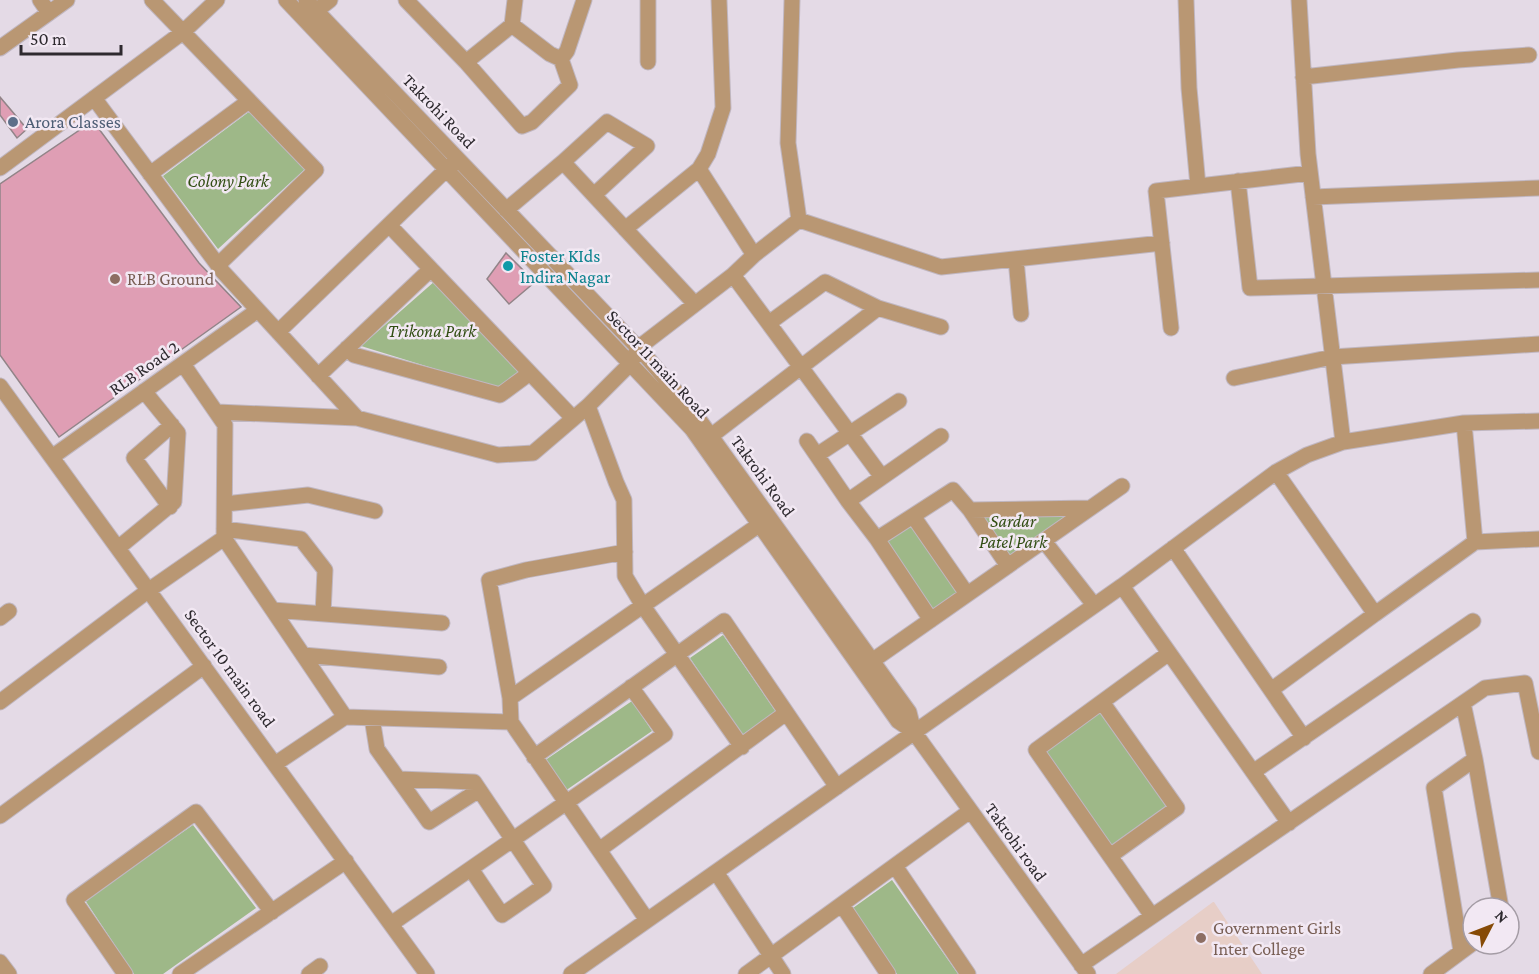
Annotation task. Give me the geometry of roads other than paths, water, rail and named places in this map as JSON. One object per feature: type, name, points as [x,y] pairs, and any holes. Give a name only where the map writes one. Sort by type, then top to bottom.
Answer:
[{"type":"street","points":[[0,48],[45,6],[67,0]]},
{"type":"street","points":[[152,0],[316,170],[218,265]]},
{"type":"street","points":[[0,168],[183,32],[216,0]]},
{"type":"street","name":"Sector 11 main Road","points":[[286,0],[452,164],[692,429],[764,521],[898,721],[914,732]]},
{"type":"street","points":[[311,5],[330,0]]},
{"type":"street","points":[[405,0],[466,62],[522,126],[532,122],[570,85],[561,59],[550,54],[512,25]]},
{"type":"street","points":[[466,62],[512,25],[515,0]]},
{"type":"street","points":[[561,59],[567,51],[584,0]]},
{"type":"street","points":[[648,0],[648,63]]},
{"type":"street","points":[[625,229],[699,169],[708,154],[723,108],[719,0]]},
{"type":"street","points":[[792,0],[788,143],[799,220]]},
{"type":"street","points":[[1186,0],[1189,88],[1198,186]]},
{"type":"street","points":[[1299,0],[1310,172],[1343,442]]},
{"type":"street","name":"Takrohi Road","points":[[311,5],[452,164],[506,210],[638,348],[695,414],[764,521],[909,712],[914,732]]},
{"type":"street","points":[[1303,77],[1458,60],[1529,55]]},
{"type":"street","points":[[94,98],[218,265],[357,418]]},
{"type":"street","points":[[150,174],[249,101]]},
{"type":"street","points":[[506,210],[608,122],[647,146],[594,195]]},
{"type":"street","points":[[563,162],[695,304]]},
{"type":"street","points":[[278,332],[452,164]]},
{"type":"street","points":[[699,169],[754,255]]},
{"type":"street","points":[[1172,328],[1156,191],[1310,172]]},
{"type":"street","points":[[1238,181],[1250,288],[1539,280]]},
{"type":"street","points":[[1313,197],[1539,188]]},
{"type":"street","points":[[217,412],[357,418],[498,455],[533,453],[588,406],[631,363],[638,348],[733,275],[754,255],[799,220]]},
{"type":"street","points":[[799,220],[941,267],[1162,243]]},
{"type":"street","points":[[389,225],[573,418]]},
{"type":"street","points":[[1016,259],[1021,314]]},
{"type":"street","points":[[318,376],[431,269]]},
{"type":"street","points":[[733,275],[882,477]]},
{"type":"street","points":[[769,323],[825,282],[878,308],[941,327]]},
{"type":"street","points":[[711,436],[878,308]]},
{"type":"street","name":"RLB Road 2","points":[[52,457],[258,310]]},
{"type":"street","points":[[1234,378],[1332,357],[1539,344]]},
{"type":"street","points":[[347,348],[354,356],[500,395],[530,373]]},
{"type":"street","points":[[183,364],[225,426],[224,533],[345,717]]},
{"type":"street","name":"Sector 10 main road","points":[[0,386],[427,974]]},
{"type":"street","points":[[118,548],[174,502],[178,433],[144,391]]},
{"type":"street","points":[[817,455],[899,401]]},
{"type":"street","points":[[588,406],[624,500],[625,576],[643,606],[742,747]]},
{"type":"street","points":[[571,974],[1094,606],[1276,472],[1307,455],[1343,442],[1464,423],[1539,421]]},
{"type":"street","points":[[1464,423],[1475,542]]},
{"type":"street","points":[[170,507],[134,458],[172,425]]},
{"type":"street","points":[[848,501],[941,436]]},
{"type":"street","points":[[807,441],[931,620]]},
{"type":"street","points":[[1276,472],[1375,614]]},
{"type":"street","points":[[872,661],[1122,486]]},
{"type":"street","points":[[877,539],[953,490],[970,510],[1008,566]]},
{"type":"street","points":[[225,504],[308,495],[375,511]]},
{"type":"street","points":[[970,510],[1090,508]]},
{"type":"street","points":[[913,516],[968,594]]},
{"type":"street","points":[[510,698],[764,521]]},
{"type":"street","points":[[0,702],[224,533],[301,539],[325,570],[323,614]]},
{"type":"street","points":[[1271,690],[1475,542],[1539,539]]},
{"type":"street","points":[[1044,541],[1094,606]]},
{"type":"street","points":[[1173,548],[1304,738]]},
{"type":"street","points":[[624,552],[526,570],[489,580],[510,698],[511,722],[647,920]]},
{"type":"street","points":[[1122,586],[1288,823]]},
{"type":"street","points":[[273,610],[442,623]]},
{"type":"street","points":[[534,756],[724,621],[837,787]]},
{"type":"street","points":[[1253,772],[1473,621]]},
{"type":"street","points":[[1152,916],[1036,750],[1169,653]]},
{"type":"street","points":[[303,655],[439,667]]},
{"type":"street","points":[[0,816],[204,666]]},
{"type":"street","points":[[1084,970],[1152,916],[1485,688],[1525,683],[1539,752]]},
{"type":"street","points":[[391,924],[665,734],[631,687]]},
{"type":"street","points":[[1102,702],[1177,808],[1110,856]]},
{"type":"street","points":[[1463,703],[1499,896]]},
{"type":"street","points":[[598,850],[786,713]]},
{"type":"street","points":[[275,764],[345,717],[511,722]]},
{"type":"street","points":[[372,718],[377,749],[429,822],[479,790]]},
{"type":"street","name":"Takrohi road","points":[[914,732],[1084,970]]},
{"type":"street","points":[[1461,918],[1434,788],[1475,759]]},
{"type":"street","points":[[399,779],[474,782],[544,886],[502,915],[471,869]]},
{"type":"street","points":[[746,974],[970,811]]},
{"type":"street","points":[[125,974],[74,900],[196,812],[272,912]]},
{"type":"street","points":[[180,974],[345,861]]},
{"type":"street","points":[[895,866],[968,974]]},
{"type":"street","points":[[716,872],[783,974]]},
{"type":"street","points":[[842,905],[888,974]]},
{"type":"street","points":[[1431,974],[1461,952]]},
{"type":"street","points":[[0,962],[9,974]]},
{"type":"place","name":"Arora Classes","points":[[13,122]]},
{"type":"place","name":"Foster KIds Indira Nagar","points":[[508,266]]},
{"type":"place","name":"RLB Ground","points":[[115,279]]},
{"type":"place","name":"Government Girls Inter College","points":[[1201,938]]},
{"type":"park label","name":"Colony Park","points":[[228,181]]},
{"type":"park label","name":"Trikona Park","points":[[432,331]]},
{"type":"park label","name":"Sardar Patel Park","points":[[1013,531]]}]
